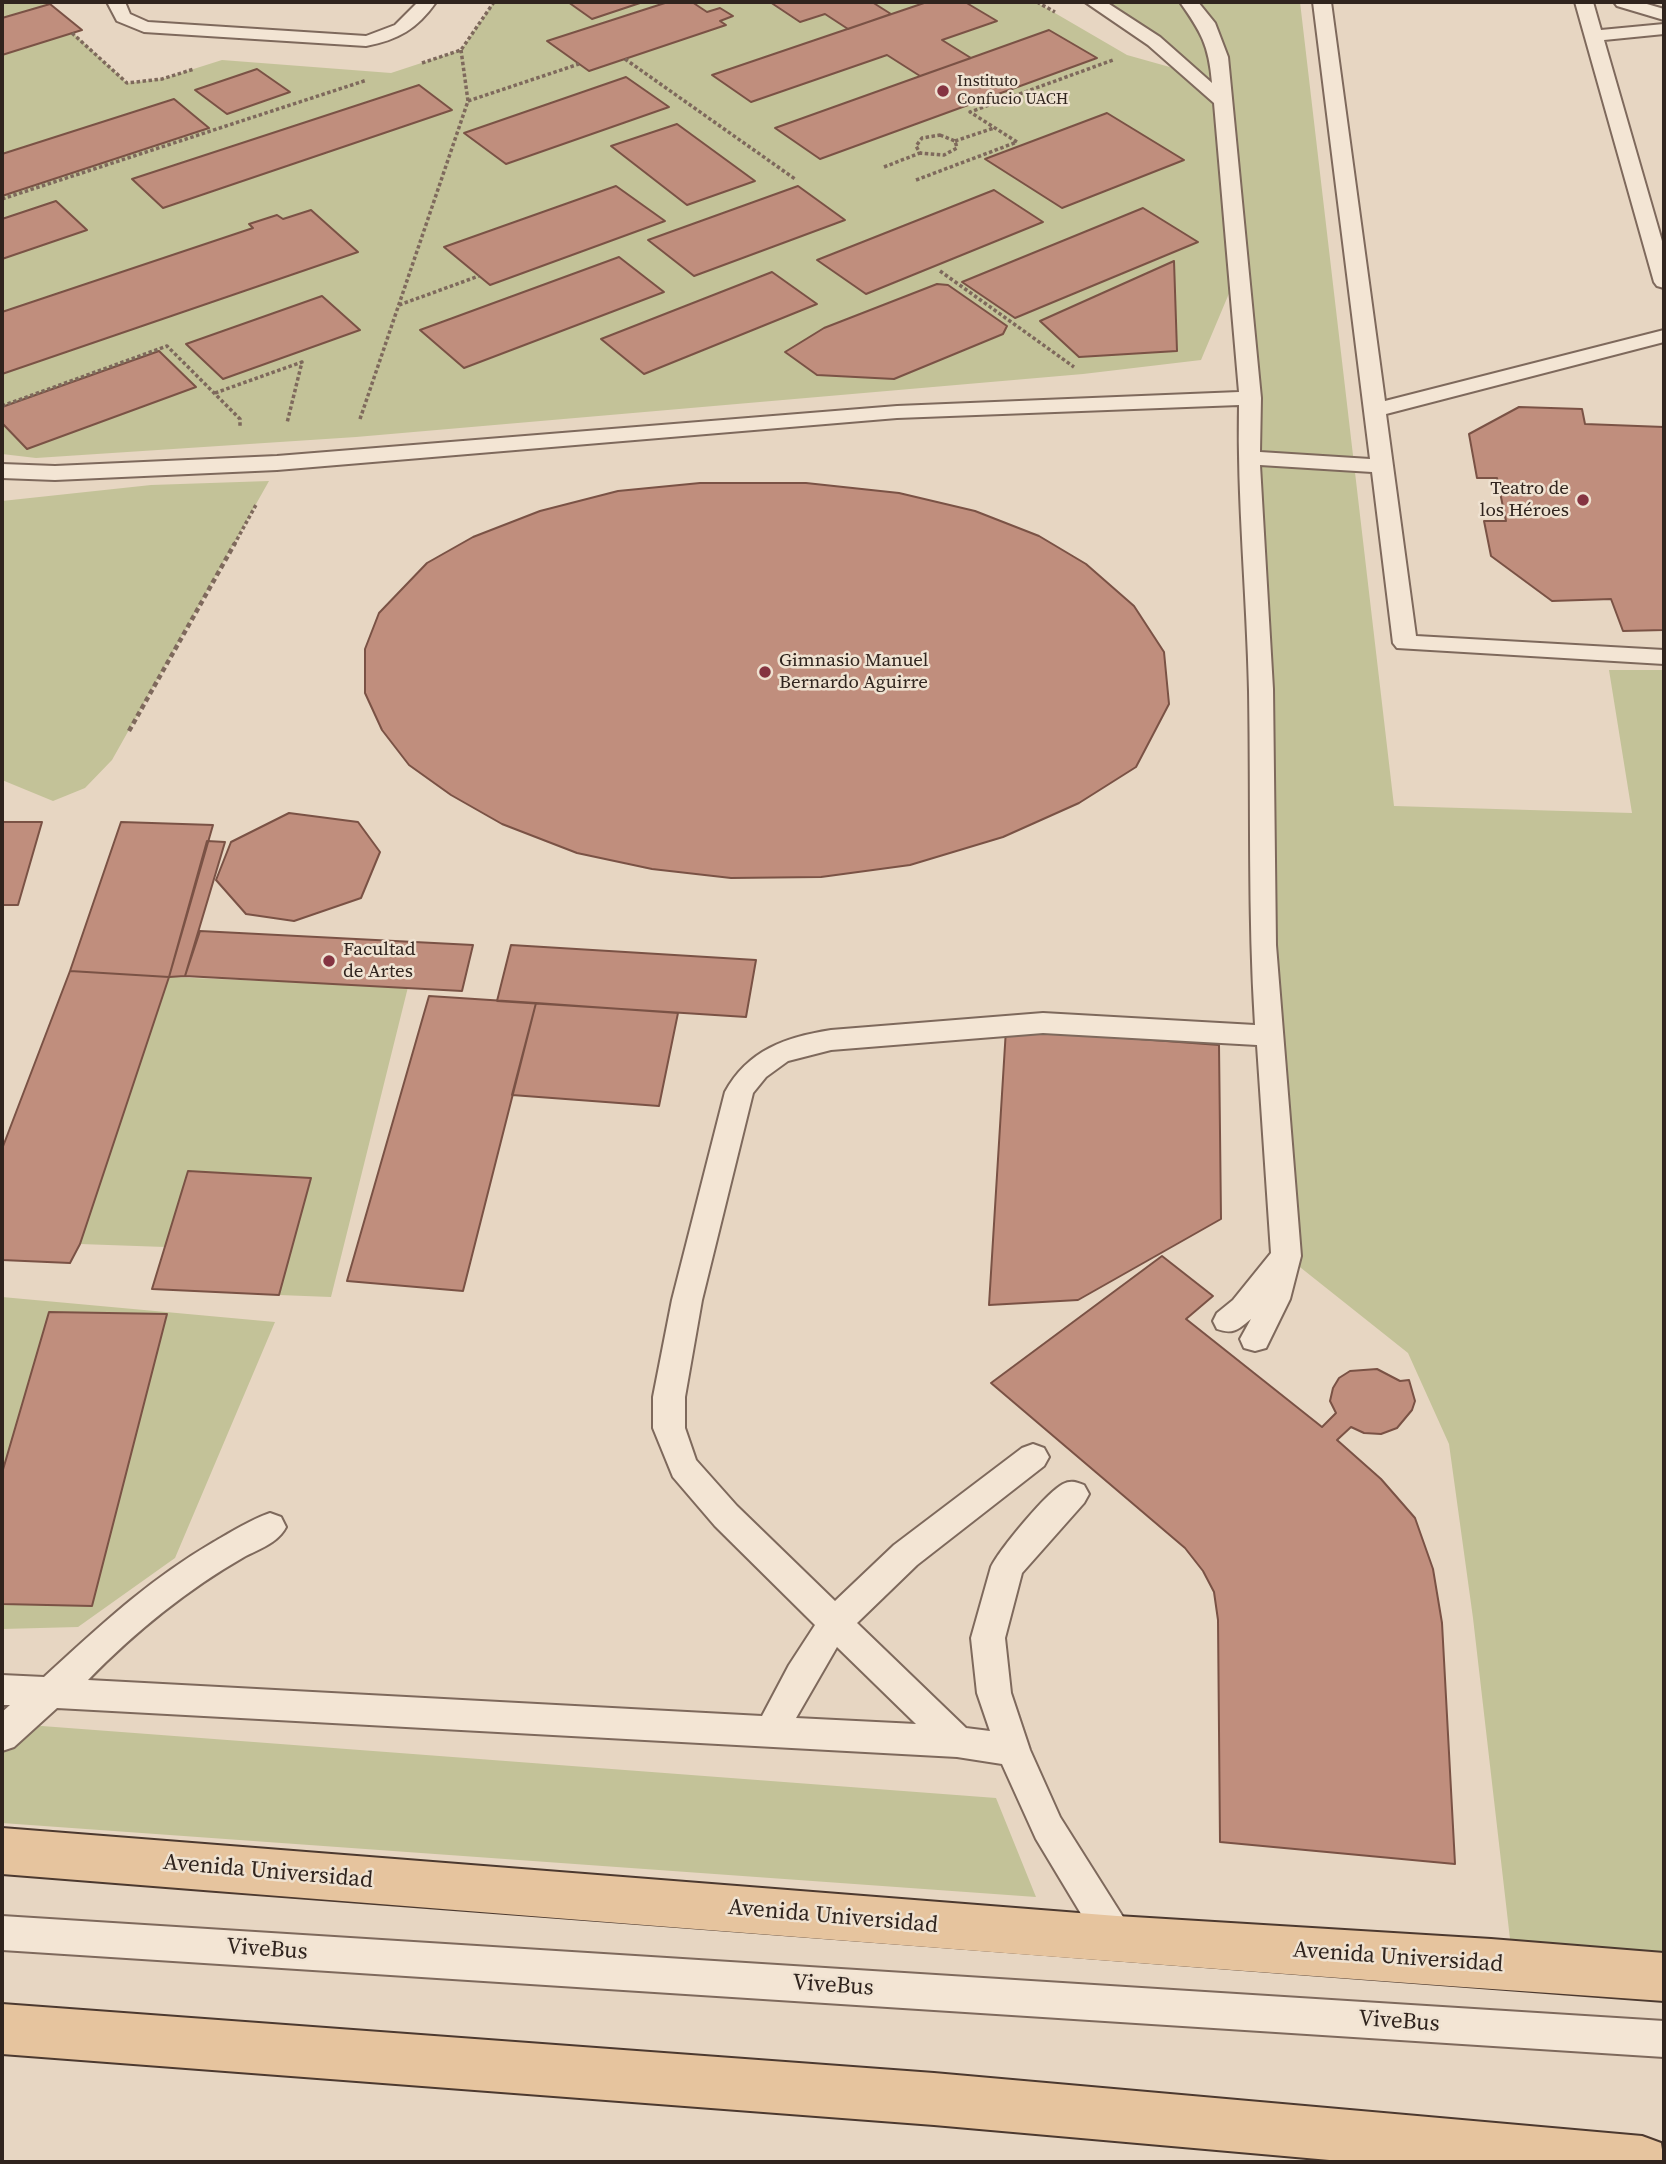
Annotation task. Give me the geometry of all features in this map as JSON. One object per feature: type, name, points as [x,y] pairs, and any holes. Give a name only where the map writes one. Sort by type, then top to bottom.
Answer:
[{"type":"main road","name":"Avenida Universidad","points":[[2,1851],[1117,1940],[1491,1963],[1664,1978]]},
{"type":"main road","points":[[2,2029],[934,2099],[1286,2146],[1642,2162]]},
{"type":"lane","points":[[116,2],[123,17],[144,27],[200,33],[366,41],[382,39],[406,28],[427,2]]},
{"type":"lane","points":[[1094,2],[1154,41],[1221,100]]},
{"type":"lane","points":[[1189,2],[1206,23],[1219,57],[1250,398],[1249,458],[1261,689],[1263,945],[1286,1256],[1279,1296],[1255,1339]]},
{"type":"lane","points":[[1322,2],[1405,643],[1541,648],[1664,657]]},
{"type":"lane","points":[[1584,2],[1658,241],[1664,282]]},
{"type":"lane","points":[[1623,2],[1664,15]]},
{"type":"lane","points":[[1594,36],[1664,29]]},
{"type":"lane","points":[[1375,410],[1664,336]]},
{"type":"lane","points":[[2,471],[55,473],[277,463],[897,412],[1250,398]]},
{"type":"lane","points":[[1249,458],[1382,466]]},
{"type":"lane","points":[[957,1742],[702,1490],[684,1468],[675,1448],[669,1428],[669,1397],[687,1300],[739,1092],[747,1077],[763,1062],[805,1043],[831,1040],[1018,1025],[1104,1026],[1270,1036]]},
{"type":"lane","points":[[1228,1321],[1244,1308],[1286,1256]]},
{"type":"lane","points":[[771,1733],[806,1667],[835,1624],[861,1594],[1033,1457]]},
{"type":"lane","points":[[1073,1494],[1007,1567],[988,1639],[994,1693],[1013,1750],[1048,1828],[1117,1940]]},
{"type":"lane","points":[[2,1736],[10,1724],[51,1693],[131,1618],[172,1585],[219,1554],[270,1527]]},
{"type":"lane","points":[[2,1690],[957,1742],[1013,1750]]},
{"type":"lane","name":"ViveBus","points":[[2,1933],[1664,2039]]},
{"type":"path","points":[[414,65],[461,50],[495,2]]},
{"type":"path","points":[[1037,2],[1055,12]]},
{"type":"path","points":[[359,425],[468,101],[461,50]]},
{"type":"path","points":[[625,59],[795,179]]},
{"type":"path","points":[[916,180],[1017,142],[970,112],[1114,60]]},
{"type":"path","points":[[468,101],[579,64]]},
{"type":"path","points":[[2,199],[378,77]]},
{"type":"path","points":[[920,153],[916,143],[922,138],[940,135],[955,141],[995,128]]},
{"type":"path","points":[[884,167],[920,153],[935,156],[949,154],[957,148],[955,141]]},
{"type":"path","points":[[940,271],[1083,374]]},
{"type":"path","points":[[399,305],[480,276]]},
{"type":"path","points":[[2,405],[167,346],[240,419],[240,431]]},
{"type":"path","points":[[129,731],[277,463],[302,362],[215,393]]},
{"type":"green space","points":[[2,2],[50,4],[82,30],[73,33],[127,83],[162,79],[222,60],[391,73],[461,50],[494,2],[1036,2],[1127,55],[1191,73],[1154,41],[1094,2],[1300,2],[1394,806],[1632,813],[1609,670],[1664,670],[1664,1976],[1513,1965],[1473,1618],[1449,1444],[1408,1353],[1286,1256],[1238,272],[1201,360],[1083,374],[356,437],[36,458],[2,454]]},
{"type":"green space","points":[[269,481],[112,760],[85,788],[53,801],[2,780],[2,501],[151,485]]},
{"type":"green space","points":[[169,977],[408,987],[331,1297],[279,1295],[310,1178],[188,1172],[165,1247],[80,1244]]},
{"type":"green space","points":[[2,1297],[275,1322],[175,1558],[78,1627],[2,1629]]},
{"type":"green space","points":[[2,1723],[996,1798],[1036,1897],[2,1823]]},
{"type":"building","points":[[568,2],[643,2],[592,19]]},
{"type":"building","points":[[668,2],[692,2],[707,12],[720,8],[733,16],[720,21],[726,25],[589,71],[547,41]]},
{"type":"building","points":[[770,2],[872,2],[891,14],[848,29],[825,14],[800,22]]},
{"type":"building","points":[[927,2],[965,2],[997,21],[942,40],[971,58],[920,76],[887,55],[751,102],[712,75]]},
{"type":"building","points":[[50,4],[82,30],[2,55],[2,18]]},
{"type":"building","name":"Instituto Confucio UACH","points":[[1049,30],[1097,58],[820,159],[775,128]]},
{"type":"building","points":[[257,69],[290,92],[227,114],[195,90]]},
{"type":"building","points":[[626,77],[669,107],[506,164],[464,133]]},
{"type":"building","points":[[419,85],[452,110],[163,208],[132,179]]},
{"type":"building","points":[[174,99],[209,128],[2,196],[2,154]]},
{"type":"building","points":[[1107,113],[1184,160],[1062,208],[985,159]]},
{"type":"building","points":[[677,124],[755,181],[687,205],[611,146]]},
{"type":"building","points":[[616,186],[665,221],[490,285],[444,247]]},
{"type":"building","points":[[798,186],[845,220],[694,276],[648,240]]},
{"type":"building","points":[[994,190],[1043,222],[866,294],[817,260]]},
{"type":"building","points":[[56,201],[87,230],[2,259],[2,219]]},
{"type":"building","points":[[1143,208],[1198,242],[1015,318],[962,282]]},
{"type":"building","points":[[311,210],[358,252],[2,374],[2,312],[253,228],[249,224],[277,215],[283,219]]},
{"type":"building","points":[[619,257],[664,292],[464,368],[420,330]]},
{"type":"building","points":[[1174,261],[1177,351],[1079,357],[1040,321]]},
{"type":"building","points":[[772,272],[817,304],[644,374],[601,339]]},
{"type":"building","points":[[937,284],[948,285],[1007,326],[1003,334],[894,379],[817,375],[785,352],[824,328]]},
{"type":"building","points":[[322,296],[360,330],[223,379],[186,344]]},
{"type":"building","points":[[159,351],[196,387],[27,449],[2,423],[2,407]]},
{"type":"building","name":"Teatro de los Héroes","points":[[1519,407],[1582,409],[1585,424],[1664,427],[1664,630],[1623,631],[1611,599],[1552,601],[1491,556],[1484,521],[1506,521],[1497,478],[1477,478],[1469,434]]},
{"type":"building","name":"Gimnasio Manuel Bernardo Aguirre","points":[[700,483],[806,483],[899,493],[975,511],[1039,536],[1086,564],[1134,606],[1164,652],[1169,704],[1136,767],[1079,803],[1003,837],[910,865],[821,877],[731,878],[652,869],[577,853],[502,824],[451,795],[409,765],[382,730],[365,693],[365,649],[379,613],[427,563],[473,537],[540,511],[618,491]]},
{"type":"building","points":[[289,813],[358,822],[380,852],[361,898],[294,921],[246,914],[216,880],[231,842]]},
{"type":"building","points":[[2,822],[42,822],[18,905],[2,905]]},
{"type":"building","points":[[121,822],[213,825],[169,977],[70,971]]},
{"type":"building","points":[[207,841],[225,842],[185,976],[169,977]]},
{"type":"building","name":"Facultad de Artes","points":[[200,931],[473,945],[462,991],[185,976]]},
{"type":"building","points":[[511,945],[756,960],[746,1017],[497,1001]]},
{"type":"building","points":[[70,971],[169,977],[80,1244],[70,1263],[2,1260],[2,1149]]},
{"type":"building","points":[[429,996],[536,1003],[463,1291],[347,1281]]},
{"type":"building","points":[[536,1003],[678,1013],[659,1106],[512,1095]]},
{"type":"building","points":[[1006,1029],[1219,1045],[1221,1219],[1078,1300],[989,1305]]},
{"type":"building","points":[[188,1171],[311,1178],[279,1295],[152,1289]]},
{"type":"building","points":[[1162,1256],[1213,1296],[1186,1319],[1322,1427],[1336,1413],[1330,1401],[1333,1388],[1339,1378],[1350,1371],[1377,1369],[1400,1381],[1409,1380],[1415,1401],[1412,1410],[1397,1428],[1381,1434],[1364,1433],[1351,1427],[1337,1440],[1381,1479],[1415,1518],[1433,1569],[1442,1623],[1455,1864],[1220,1842],[1218,1620],[1214,1592],[1203,1571],[1185,1548],[991,1383]]},
{"type":"building","points":[[49,1312],[167,1314],[92,1606],[2,1604],[2,1473]]},
{"type":"place","name":"Instituto Confucio UACH","points":[[943,91]]},
{"type":"place","name":"Teatro de los Héroes","points":[[1583,500]]},
{"type":"place","name":"Gimnasio Manuel Bernardo Aguirre","points":[[765,672]]},
{"type":"place","name":"Facultad de Artes","points":[[329,961]]}]
